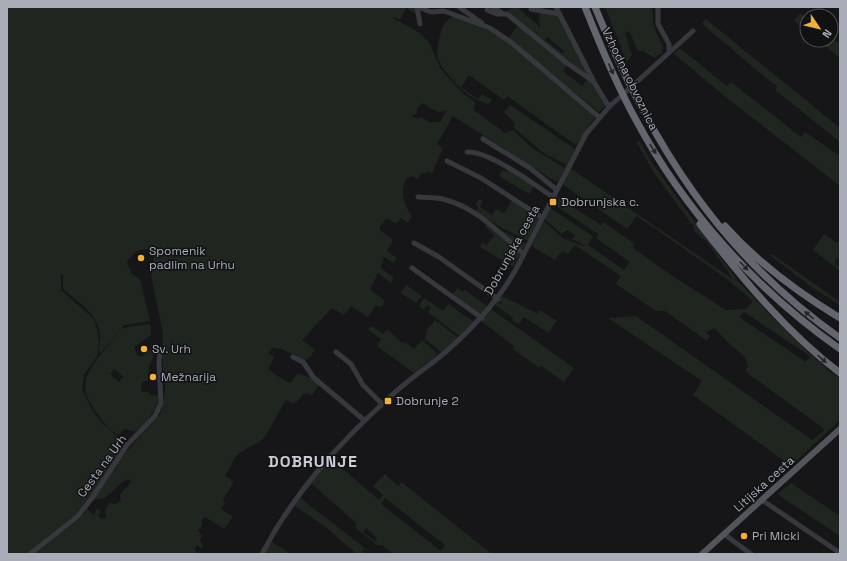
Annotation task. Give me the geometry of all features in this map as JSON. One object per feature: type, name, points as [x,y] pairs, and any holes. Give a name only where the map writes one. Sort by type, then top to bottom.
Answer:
[{"type":"highway","name":"Vzhodna obvoznica","points":[[585,7],[627,103],[663,165],[691,204],[726,248],[760,283],[796,315],[840,349]]},
{"type":"highway","name":"Vzhodna obvoznica","points":[[595,7],[634,96],[660,141],[697,198],[730,238],[763,274],[798,306],[840,338]]},
{"type":"highway","points":[[697,198],[709,207],[733,235],[759,260],[800,292],[840,318]]},
{"type":"highway","points":[[691,204],[694,216],[754,290],[806,343],[840,373]]},
{"type":"main road","name":"Litijska cesta","points":[[702,554],[840,429]]},
{"type":"street","points":[[420,24],[418,7],[431,12],[444,11],[490,28]]},
{"type":"street","points":[[459,7],[512,44],[599,117]]},
{"type":"street","points":[[492,7],[512,17],[567,63],[594,82]]},
{"type":"street","points":[[556,7],[594,82],[609,106]]},
{"type":"street","points":[[658,7],[658,24],[669,44],[669,52]]},
{"type":"street","points":[[530,9],[540,9],[559,14]]},
{"type":"street","points":[[487,10],[497,14],[502,13]]},
{"type":"street","name":"Dobrunjska cesta","points":[[262,554],[281,519],[300,492],[364,420],[442,355],[482,318],[498,299],[524,254],[586,134],[609,106],[693,31]]},
{"type":"street","points":[[482,139],[530,168],[557,190]]},
{"type":"street","points":[[467,152],[480,153],[492,159],[553,197]]},
{"type":"street","points":[[447,161],[481,178],[543,218]]},
{"type":"street","points":[[418,197],[441,199],[463,206],[487,221],[524,254]]},
{"type":"street","points":[[414,243],[439,257],[498,299]]},
{"type":"street","points":[[412,268],[482,318]]},
{"type":"street","name":"Cesta na Urh","points":[[30,554],[77,517],[92,498],[127,445],[155,416],[161,403],[159,364],[160,348]]},
{"type":"street","points":[[336,352],[351,364],[363,385],[382,404]]},
{"type":"street","points":[[293,357],[303,362],[314,378],[364,420]]},
{"type":"street","points":[[762,500],[840,553]]},
{"type":"street","points":[[724,534],[751,554]]},
{"type":"shaded area","points":[[7,7],[416,7],[416,14],[406,8],[400,20],[393,18],[420,33],[430,44],[440,68],[464,94],[475,102],[474,110],[505,133],[513,130],[532,148],[565,168],[558,182],[453,116],[437,144],[443,148],[432,173],[427,171],[427,173],[422,173],[417,179],[414,176],[407,178],[405,182],[403,192],[406,207],[412,216],[408,223],[401,218],[396,224],[386,218],[379,229],[393,240],[387,251],[397,258],[394,263],[384,257],[381,268],[394,278],[391,283],[378,273],[370,289],[385,301],[381,307],[376,305],[368,317],[351,306],[344,315],[332,308],[302,340],[315,350],[310,357],[305,360],[281,349],[272,348],[269,353],[274,357],[269,369],[276,375],[290,383],[298,373],[311,378],[319,384],[312,396],[308,393],[304,394],[294,404],[286,400],[266,435],[260,442],[247,448],[236,456],[225,476],[234,481],[223,500],[225,503],[221,509],[233,517],[224,529],[205,517],[202,520],[202,526],[198,530],[202,535],[200,541],[203,546],[202,549],[197,545],[194,550],[198,554],[34,554],[79,519],[87,509],[94,515],[97,508],[101,512],[98,516],[102,519],[106,518],[105,511],[109,503],[115,504],[121,501],[120,495],[131,482],[128,479],[119,485],[108,496],[94,499],[126,452],[160,414],[165,388],[162,356],[163,333],[151,275],[155,250],[146,249],[136,252],[127,262],[131,273],[140,279],[150,321],[124,325],[100,354],[100,333],[95,319],[86,308],[63,289],[63,274],[61,274],[61,290],[93,318],[99,340],[96,358],[84,374],[82,389],[91,408],[101,422],[117,436],[121,449],[91,495],[74,516],[27,554],[7,554]],"holes":[[[423,103],[437,112],[447,110],[440,122],[429,122],[422,117],[417,119],[412,115],[416,115],[418,107]]]},
{"type":"shaded area","points":[[514,7],[517,7],[540,27],[539,14],[542,12],[559,17],[589,77],[506,12]],"holes":[[[547,37],[564,51],[562,53],[545,40]]]},
{"type":"shaded area","points":[[605,7],[651,7],[654,26],[663,46],[662,53],[655,58],[643,51],[638,51],[629,31],[625,33],[632,55],[627,62]]},
{"type":"shaded area","points":[[799,14],[799,25],[794,21]]},
{"type":"shaded area","points":[[454,16],[490,29],[501,36],[596,116],[576,145],[507,96],[504,100],[469,75],[461,87],[478,99],[482,94],[492,100],[488,105],[474,98],[457,85],[443,68],[437,56],[442,28],[447,20]]},
{"type":"shaded area","points":[[706,19],[840,128],[840,142],[775,90],[777,87],[702,24]]},
{"type":"shaded area","points":[[518,25],[568,64],[563,71],[582,86],[587,79],[594,85],[606,105],[599,112],[508,39]]},
{"type":"shaded area","points":[[839,43],[840,44],[840,58],[828,48],[839,48]]},
{"type":"shaded area","points":[[680,48],[727,86],[731,82],[801,137],[805,132],[840,156],[840,186],[727,98],[674,54]]},
{"type":"shaded area","points":[[510,105],[575,149],[567,165],[545,154],[515,129],[515,124],[504,112]]},
{"type":"shaded area","points":[[640,141],[652,163],[738,281],[777,322],[828,370],[840,378],[840,420],[791,466],[693,395],[702,381],[608,318],[636,316],[812,440],[823,432],[824,429],[745,371],[748,366],[745,357],[714,328],[706,332],[710,336],[707,341],[665,311],[656,311],[616,284],[621,276],[575,245],[568,254],[562,251],[555,260],[531,246],[544,221],[564,239],[586,247],[578,241],[572,240],[575,235],[567,230],[562,234],[544,219],[550,208],[593,236],[588,245],[624,270],[630,262],[596,238],[598,234],[552,203],[556,196],[601,225],[603,222],[635,244],[633,248],[674,277],[726,310],[746,309],[753,301],[727,279],[637,216],[627,229],[562,184],[570,168],[731,278],[707,242],[694,231],[694,227],[654,173],[637,143]],"holes":[[[744,312],[810,356],[806,362],[739,317]]]},
{"type":"shaded area","points":[[503,170],[506,172],[508,170],[534,186],[529,194],[499,176]]},
{"type":"shaded area","points":[[479,199],[483,201],[480,207],[492,215],[496,209],[504,213],[513,199],[538,217],[540,219],[528,241],[475,212],[478,208],[476,203]]},
{"type":"shaded area","points":[[487,224],[521,254],[513,267],[480,247],[482,243],[487,245],[494,235],[485,226]]},
{"type":"shaded area","points":[[495,227],[524,242],[527,245],[521,249]]},
{"type":"shaded area","points":[[824,234],[837,243],[840,241],[840,258],[836,259],[835,261],[837,266],[840,266],[840,271],[813,250]]},
{"type":"shaded area","points":[[772,254],[840,302],[840,305],[813,288],[771,256]]},
{"type":"shaded area","points":[[406,285],[422,296],[416,303],[401,293]]},
{"type":"shaded area","points":[[458,288],[463,292],[465,290],[488,307],[482,315],[452,295]]},
{"type":"shaded area","points":[[502,296],[538,314],[540,310],[557,321],[548,333],[524,317],[519,324],[512,321],[513,318],[495,305],[498,301],[501,304],[502,303],[499,300]]},
{"type":"shaded area","points":[[424,298],[443,311],[448,304],[474,322],[461,335],[458,335],[428,312],[431,308],[427,305],[424,310],[419,306]]},
{"type":"shaded area","points":[[491,309],[574,368],[564,382],[541,366],[539,368],[513,349],[514,346],[481,321]]},
{"type":"shaded area","points":[[435,320],[457,337],[457,340],[441,352],[425,339],[427,330]]},
{"type":"shaded area","points":[[150,324],[151,335],[134,347],[138,356],[143,356],[153,347],[156,349],[149,368],[148,381],[142,382],[141,392],[149,392],[150,395],[159,396],[153,412],[135,432],[125,429],[118,435],[109,428],[96,412],[90,403],[85,388],[88,374],[92,367],[122,328]],"holes":[[[114,369],[123,376],[119,382],[110,374]]]},
{"type":"shaded area","points":[[372,326],[383,334],[387,329],[402,343],[404,342],[414,349],[422,340],[436,352],[437,355],[414,373],[377,346],[381,339],[368,330]]},
{"type":"shaded area","points":[[331,459],[379,500],[383,495],[373,486],[385,474],[398,486],[401,483],[400,481],[492,554],[393,554],[382,545],[377,545],[356,528],[356,523],[312,484],[300,498],[373,554],[364,549],[362,551],[365,554],[357,554],[323,525],[295,506],[285,520],[285,517],[310,482]],"holes":[[[385,498],[445,545],[441,551],[381,504]],[[366,528],[377,538],[375,541],[363,532]]]},
{"type":"shaded area","points":[[791,483],[840,516],[840,536],[777,494]]},
{"type":"shaded area","points":[[270,542],[272,542],[291,554],[264,554]]},
{"type":"place","name":"Dobrunjska c.","points":[[553,202]]},
{"type":"place","name":"Spomenik padlim na Urhu","points":[[141,258]]},
{"type":"place","name":"Sv. Urh","points":[[144,349]]},
{"type":"place","name":"Mežnarija","points":[[153,377]]},
{"type":"place","name":"Dobrunje 2","points":[[388,401]]},
{"type":"place","name":"Pri Micki","points":[[744,536]]},
{"type":"district","name":"DOBRUNJE","points":[[313,461]]}]
